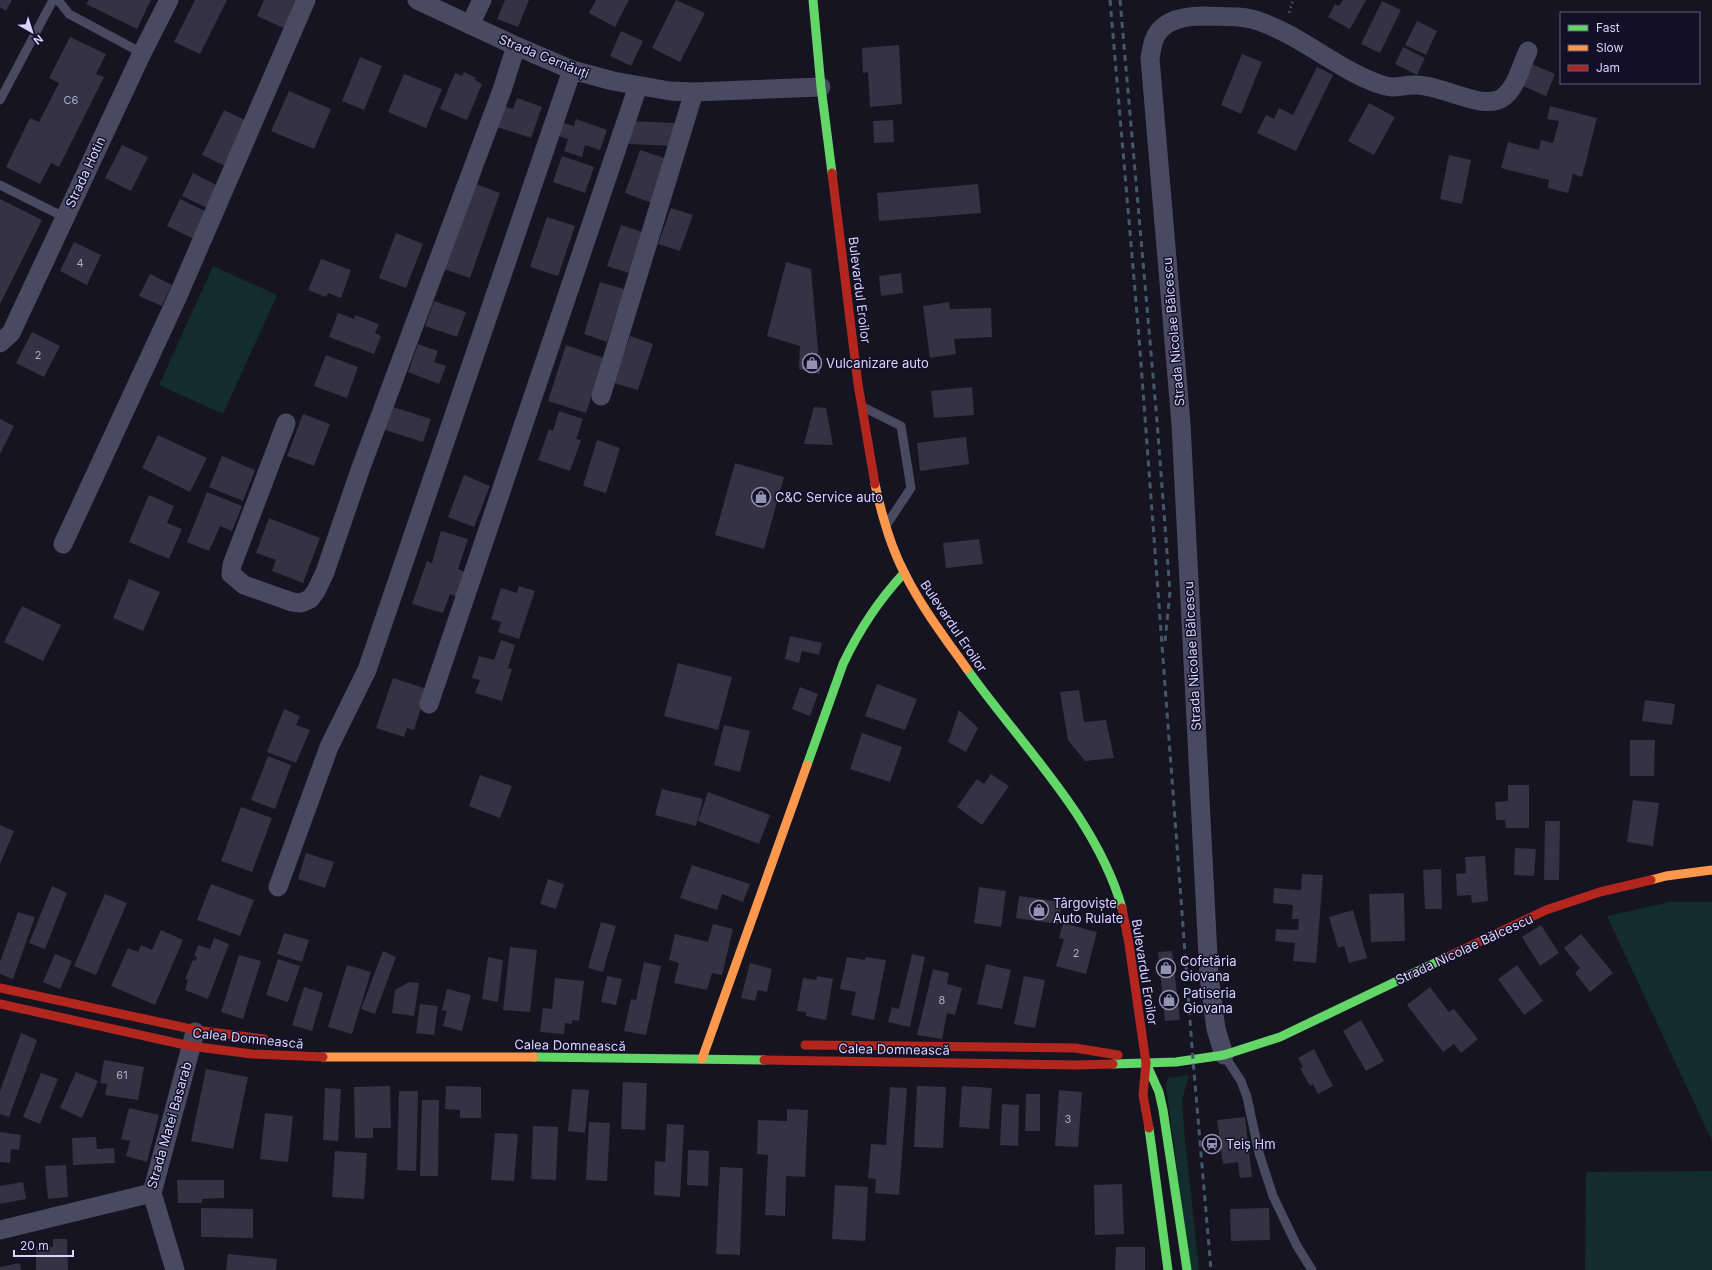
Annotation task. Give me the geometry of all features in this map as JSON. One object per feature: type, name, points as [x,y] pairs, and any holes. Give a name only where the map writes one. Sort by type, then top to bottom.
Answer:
[{"type":"main road","name":"Bulevardul Eroilor","points":[[813,0],[821,87],[862,406],[873,475],[886,526],[904,573],[933,622],[969,672],[1074,809],[1106,865],[1123,912],[1129,944],[1146,1063],[1142,1095],[1151,1142],[1168,1270]]},
{"type":"main road","points":[[702,1059],[843,664],[856,635],[871,612],[888,590],[904,573]]},
{"type":"main road","name":"Strada Nicolae Bălcescu","points":[[1146,1063],[1193,1060],[1224,1055],[1280,1037],[1546,910],[1607,890],[1666,876],[1712,870]]},
{"type":"main road","name":"Calea Domnească","points":[[0,988],[252,1054],[342,1058],[492,1057],[702,1059],[1077,1065],[1146,1063]]},
{"type":"main road","name":"Calea Domnească","points":[[0,1004],[193,1038],[276,1040]]},
{"type":"main road","name":"Calea Domnească","points":[[794,1045],[1075,1048],[1114,1054],[1146,1063]]},
{"type":"main road","name":"Bulevardul Eroilor","points":[[1146,1063],[1159,1092],[1163,1110],[1187,1270]]},
{"type":"street","name":"Strada Hotin","points":[[0,343],[10,333],[142,53],[169,0]]},
{"type":"street","points":[[63,544],[177,298],[306,0]]},
{"type":"street","name":"Strada Cernăuți","points":[[417,0],[572,70],[638,86],[670,91],[694,92],[821,87]]},
{"type":"street","points":[[470,25],[482,0]]},
{"type":"street","name":"Strada Nicolae Bălcescu","points":[[1224,1055],[1216,1029],[1209,976],[1181,424],[1150,58],[1154,40],[1160,28],[1174,21],[1191,16],[1234,17],[1260,21],[1298,40],[1347,70],[1380,85],[1393,88],[1413,85],[1429,86],[1483,102],[1494,102],[1503,98],[1511,89],[1528,51]]},
{"type":"street","points":[[286,423],[232,565],[232,574],[244,585],[292,602],[302,603],[310,599],[316,592],[325,572],[360,470],[499,97],[516,46]]},
{"type":"street","points":[[278,887],[329,747],[339,724],[352,702],[367,670],[572,70]]},
{"type":"street","points":[[429,704],[638,86]]},
{"type":"street","points":[[601,396],[694,92]]},
{"type":"street","name":"Strada Matei Basarab","points":[[0,1230],[152,1193],[193,1038]]},
{"type":"street","points":[[152,1193],[175,1270]]},
{"type":"lane","points":[[0,100],[53,0]]},
{"type":"lane","points":[[58,0],[69,14],[142,53]]},
{"type":"lane","points":[[0,185],[64,217]]},
{"type":"lane","points":[[862,406],[901,426],[911,488],[886,526]]},
{"type":"lane","points":[[1224,1055],[1241,1081],[1247,1097],[1259,1153],[1273,1196],[1297,1246],[1312,1270]]},
{"type":"green space","points":[[213,266],[277,295],[223,414],[159,385]]},
{"type":"green space","points":[[1670,902],[1712,902],[1712,1141],[1607,916]]},
{"type":"green space","points":[[1189,1075],[1182,1100],[1199,1270],[1190,1270],[1166,1085],[1168,1078]]},
{"type":"green space","points":[[1712,1171],[1712,1270],[1585,1270],[1586,1172]]},
{"type":"building","points":[[0,0],[12,0],[6,11],[0,7]]},
{"type":"building","points":[[89,0],[151,0],[137,29],[86,4]]},
{"type":"building","points":[[195,0],[227,0],[200,54],[174,42]]},
{"type":"building","points":[[264,0],[300,0],[286,29],[257,16]]},
{"type":"building","points":[[505,0],[529,0],[518,27],[497,19]]},
{"type":"building","points":[[596,0],[629,0],[615,27],[589,13]]},
{"type":"building","points":[[676,0],[705,13],[680,62],[652,48]]},
{"type":"building","points":[[1343,0],[1366,0],[1350,29],[1328,17],[1335,4],[1339,6]]},
{"type":"building","points":[[1382,1],[1401,10],[1380,53],[1361,44]]},
{"type":"building","points":[[1417,21],[1437,31],[1426,55],[1405,45]]},
{"type":"building","points":[[621,31],[643,41],[631,66],[610,56]]},
{"type":"building","points":[[70,37],[106,54],[96,74],[104,77],[59,167],[51,163],[40,184],[6,167],[30,118],[39,122],[59,83],[49,78]]},
{"type":"building","points":[[899,45],[902,104],[870,107],[868,72],[863,73],[862,48]]},
{"type":"building","points":[[1403,47],[1425,58],[1417,75],[1395,64]]},
{"type":"building","points":[[1242,54],[1262,62],[1241,114],[1221,105]]},
{"type":"building","points":[[360,57],[382,66],[364,110],[342,101]]},
{"type":"building","points":[[1532,64],[1555,74],[1546,96],[1523,86]]},
{"type":"building","points":[[1317,67],[1333,75],[1296,151],[1257,133],[1266,115],[1274,119],[1279,108],[1293,115]]},
{"type":"building","points":[[464,72],[476,78],[475,80],[482,84],[467,120],[440,109],[455,73],[462,76]]},
{"type":"building","points":[[404,74],[442,89],[426,128],[388,112]]},
{"type":"building","points":[[289,91],[331,109],[314,149],[271,131]]},
{"type":"building","points":[[517,98],[542,107],[531,138],[497,127],[504,106],[513,109]]},
{"type":"building","points":[[1369,103],[1395,117],[1374,155],[1348,141]]},
{"type":"building","points":[[1550,106],[1597,118],[1582,177],[1573,174],[1568,193],[1548,188],[1549,180],[1501,168],[1508,142],[1539,150],[1541,140],[1553,143],[1559,121],[1547,119]]},
{"type":"building","points":[[224,110],[247,121],[225,166],[202,155]]},
{"type":"building","points":[[576,119],[607,130],[600,150],[585,145],[582,157],[564,151],[568,139],[559,136],[564,123],[574,126]]},
{"type":"building","points":[[893,120],[894,142],[874,143],[873,121]]},
{"type":"building","points":[[630,121],[676,123],[675,146],[629,144]]},
{"type":"building","points":[[122,145],[148,157],[131,191],[105,178]]},
{"type":"building","points":[[640,150],[667,159],[652,203],[625,193]]},
{"type":"building","points":[[1449,155],[1471,160],[1462,204],[1440,199]]},
{"type":"building","points":[[562,156],[594,167],[585,193],[553,182]]},
{"type":"building","points":[[193,173],[220,187],[209,209],[182,196]]},
{"type":"building","points":[[473,183],[500,193],[470,278],[443,269]]},
{"type":"building","points":[[978,184],[981,213],[879,221],[877,193]]},
{"type":"building","points":[[0,199],[42,220],[0,304]]},
{"type":"building","points":[[180,199],[207,212],[194,239],[167,226]]},
{"type":"building","points":[[671,208],[693,215],[680,251],[658,244]]},
{"type":"building","points":[[547,217],[575,226],[558,276],[530,267]]},
{"type":"building","points":[[621,225],[642,232],[629,273],[607,266]]},
{"type":"building","points":[[396,233],[423,244],[406,288],[379,278]]},
{"type":"building","points":[[74,242],[101,255],[87,285],[60,271]]},
{"type":"building","points":[[321,259],[351,270],[341,298],[328,293],[326,297],[308,290]]},
{"type":"building","points":[[786,262],[811,269],[820,374],[799,369],[800,346],[767,336]]},
{"type":"building","points":[[901,273],[903,293],[881,296],[879,276]]},
{"type":"building","points":[[150,274],[172,285],[162,306],[139,296]]},
{"type":"building","points":[[600,282],[624,289],[607,342],[584,334]]},
{"type":"building","points":[[434,301],[466,312],[457,337],[425,326]]},
{"type":"building","points":[[949,302],[950,309],[991,308],[992,337],[954,339],[956,354],[930,358],[923,306]]},
{"type":"building","points":[[338,313],[354,319],[355,315],[379,324],[375,333],[381,336],[374,354],[329,337]]},
{"type":"building","points":[[32,332],[60,346],[44,377],[16,363]]},
{"type":"building","points":[[630,336],[653,344],[638,390],[614,383]]},
{"type":"building","points":[[418,344],[438,351],[434,362],[446,366],[439,384],[408,372]]},
{"type":"building","points":[[566,345],[604,358],[586,413],[548,401]]},
{"type":"building","points":[[326,355],[358,367],[347,398],[314,386]]},
{"type":"building","points":[[972,387],[974,415],[934,418],[931,391]]},
{"type":"building","points":[[393,407],[431,419],[423,442],[385,430]]},
{"type":"building","points":[[814,407],[826,408],[833,445],[804,444]]},
{"type":"building","points":[[559,411],[583,419],[576,439],[581,440],[570,471],[538,460],[549,429],[553,431]]},
{"type":"building","points":[[303,414],[330,424],[314,466],[287,456]]},
{"type":"building","points":[[0,419],[14,426],[0,454]]},
{"type":"building","points":[[158,435],[207,458],[190,492],[142,468]]},
{"type":"building","points":[[966,437],[969,464],[920,471],[917,443]]},
{"type":"building","points":[[597,440],[620,448],[606,493],[583,486]]},
{"type":"building","points":[[222,456],[255,470],[243,501],[209,487]]},
{"type":"building","points":[[735,463],[784,477],[764,549],[715,535]]},
{"type":"building","points":[[464,475],[490,486],[474,527],[448,517]]},
{"type":"building","points":[[207,492],[242,506],[232,531],[220,526],[209,551],[187,542]]},
{"type":"building","points":[[149,495],[174,506],[167,523],[182,529],[169,559],[129,542]]},
{"type":"building","points":[[269,518],[320,538],[303,583],[272,571],[276,560],[256,553]]},
{"type":"building","points":[[441,531],[468,539],[458,569],[465,572],[457,597],[450,594],[443,613],[412,604],[427,561],[432,563]]},
{"type":"building","points":[[979,539],[983,564],[946,568],[943,543]]},
{"type":"building","points":[[129,579],[160,592],[143,631],[113,618]]},
{"type":"building","points":[[519,586],[535,591],[519,639],[498,632],[501,622],[491,619],[501,588],[517,593]]},
{"type":"building","points":[[22,606],[61,625],[43,661],[4,642]]},
{"type":"building","points":[[790,636],[822,643],[819,655],[802,651],[799,663],[785,659]]},
{"type":"building","points":[[501,640],[515,645],[508,668],[512,669],[502,701],[475,693],[480,680],[472,678],[479,656],[494,660]]},
{"type":"building","points":[[678,663],[732,677],[718,730],[664,716]]},
{"type":"building","points":[[393,678],[427,689],[414,730],[407,728],[404,737],[376,728]]},
{"type":"building","points":[[877,684],[917,699],[905,730],[865,716]]},
{"type":"building","points":[[800,687],[818,694],[810,716],[792,709]]},
{"type":"building","points":[[1079,690],[1084,722],[1106,720],[1114,758],[1085,761],[1068,740],[1060,692]]},
{"type":"building","points":[[1645,700],[1675,704],[1672,725],[1642,721]]},
{"type":"building","points":[[284,709],[300,716],[296,725],[310,730],[296,763],[267,752]]},
{"type":"building","points":[[959,710],[978,728],[966,752],[948,742]]},
{"type":"building","points":[[724,725],[750,731],[740,772],[714,765]]},
{"type":"building","points":[[862,733],[902,747],[890,782],[850,769]]},
{"type":"building","points":[[1630,740],[1655,740],[1654,776],[1630,776]]},
{"type":"building","points":[[268,756],[291,765],[275,809],[251,800]]},
{"type":"building","points":[[991,774],[1009,786],[982,825],[957,807],[977,779],[984,784]]},
{"type":"building","points":[[480,775],[512,786],[500,818],[469,806]]},
{"type":"building","points":[[1508,785],[1529,785],[1529,828],[1506,828],[1505,820],[1496,820],[1495,802],[1508,801]]},
{"type":"building","points":[[662,789],[703,799],[696,826],[655,815]]},
{"type":"building","points":[[708,792],[770,815],[759,844],[698,821]]},
{"type":"building","points":[[1633,800],[1659,803],[1653,846],[1627,842]]},
{"type":"building","points":[[241,807],[272,818],[252,872],[221,861]]},
{"type":"building","points":[[1545,821],[1560,821],[1559,880],[1544,880]]},
{"type":"building","points":[[0,825],[14,831],[0,864]]},
{"type":"building","points":[[1515,848],[1536,849],[1534,876],[1514,875]]},
{"type":"building","points":[[306,853],[334,862],[325,888],[298,879]]},
{"type":"building","points":[[1485,856],[1488,901],[1472,903],[1471,895],[1457,896],[1456,874],[1466,873],[1465,857]]},
{"type":"building","points":[[692,865],[750,884],[743,902],[722,894],[717,910],[680,898]]},
{"type":"building","points":[[1441,869],[1442,909],[1425,909],[1423,870]]},
{"type":"building","points":[[1302,874],[1323,875],[1316,963],[1293,961],[1295,943],[1275,941],[1276,929],[1298,930],[1299,919],[1292,919],[1293,905],[1273,903],[1274,888],[1301,890]]},
{"type":"building","points":[[548,879],[564,884],[556,909],[540,904]]},
{"type":"building","points":[[211,884],[254,900],[240,936],[197,920]]},
{"type":"building","points":[[52,886],[67,893],[45,949],[29,943]]},
{"type":"building","points":[[979,887],[1006,891],[1001,927],[974,923]]},
{"type":"building","points":[[1404,893],[1405,941],[1371,942],[1369,894]]},
{"type":"building","points":[[105,894],[127,903],[96,975],[74,966]]},
{"type":"building","name":"Târgoviște Auto Rulate","points":[[1019,896],[1062,902],[1058,924],[1016,918]]},
{"type":"building","points":[[1353,910],[1367,958],[1349,963],[1344,946],[1338,948],[1329,917]]},
{"type":"building","points":[[18,912],[35,917],[13,979],[0,974],[0,962]]},
{"type":"building","points":[[601,922],[616,926],[603,972],[588,968]]},
{"type":"building","points":[[1063,923],[1097,932],[1086,974],[1056,966],[1064,939],[1059,938]]},
{"type":"building","points":[[713,924],[733,929],[722,975],[712,973],[707,990],[674,983],[679,963],[669,960],[675,934],[708,942]]},
{"type":"building","points":[[1541,925],[1559,953],[1540,966],[1522,937]]},
{"type":"building","points":[[161,930],[183,940],[155,1005],[111,986],[128,948],[138,952],[141,945],[152,950]]},
{"type":"building","points":[[284,933],[309,940],[302,962],[277,954]]},
{"type":"building","points":[[1581,934],[1613,973],[1590,992],[1575,973],[1580,968],[1564,948]]},
{"type":"building","points":[[214,938],[229,944],[208,999],[185,990],[188,980],[185,979],[193,960],[195,961],[197,957],[194,956],[198,945],[210,949]]},
{"type":"building","points":[[510,947],[537,950],[530,1012],[503,1010]]},
{"type":"building","points":[[383,951],[396,957],[375,1014],[361,1009]]},
{"type":"building","points":[[1172,951],[1180,1020],[1165,1021],[1158,952]]},
{"type":"building","points":[[55,954],[72,961],[60,989],[43,982]]},
{"type":"building","points":[[912,954],[925,957],[910,1027],[888,1022],[892,1007],[899,1009]]},
{"type":"building","points":[[239,955],[261,961],[243,1019],[221,1012]]},
{"type":"building","points":[[488,957],[503,960],[498,1002],[482,999]]},
{"type":"building","points":[[847,957],[865,960],[866,957],[886,960],[874,1020],[851,1015],[856,992],[840,989]]},
{"type":"building","points":[[278,959],[300,966],[288,1002],[266,995]]},
{"type":"building","points":[[644,962],[661,966],[646,1035],[624,1031],[631,999],[636,1000]]},
{"type":"building","points":[[750,963],[772,969],[767,992],[758,990],[755,1001],[741,998]]},
{"type":"building","points":[[986,964],[1011,970],[1002,1009],[977,1004]]},
{"type":"building","points":[[347,965],[371,972],[352,1034],[328,1027]]},
{"type":"building","points":[[1517,965],[1543,1001],[1524,1015],[1498,979]]},
{"type":"building","points":[[933,969],[949,973],[947,984],[962,988],[955,1015],[947,1013],[942,1039],[917,1035]]},
{"type":"building","points":[[607,976],[622,979],[616,1005],[601,1002]]},
{"type":"building","points":[[817,976],[833,979],[826,1020],[806,1016],[806,1012],[797,1011],[803,978],[816,980]]},
{"type":"building","points":[[1024,976],[1045,980],[1035,1028],[1014,1024]]},
{"type":"building","points":[[555,978],[584,981],[579,1021],[572,1020],[572,1024],[565,1023],[564,1034],[540,1032],[543,1008],[552,1009]]},
{"type":"building","points":[[409,982],[419,983],[414,1016],[392,1013],[395,990]]},
{"type":"building","points":[[304,987],[323,993],[312,1031],[292,1025]]},
{"type":"building","points":[[1430,987],[1449,1012],[1454,1009],[1478,1039],[1461,1053],[1454,1044],[1443,1052],[1407,1005]]},
{"type":"building","points":[[447,989],[471,995],[462,1031],[443,1026],[447,1011],[442,1010]]},
{"type":"building","points":[[420,1004],[438,1006],[434,1035],[416,1033]]},
{"type":"building","points":[[1361,1020],[1384,1061],[1366,1071],[1343,1031]]},
{"type":"building","points":[[21,1033],[37,1040],[9,1117],[0,1114],[0,1091]]},
{"type":"building","points":[[1314,1049],[1333,1086],[1318,1094],[1313,1084],[1310,1086],[1300,1068],[1303,1067],[1298,1058]]},
{"type":"building","points":[[104,1060],[144,1067],[138,1100],[105,1095],[107,1084],[100,1083]]},
{"type":"building","points":[[206,1069],[248,1077],[233,1149],[191,1141]]},
{"type":"building","points":[[76,1072],[98,1081],[82,1118],[60,1108]]},
{"type":"building","points":[[41,1073],[58,1079],[40,1124],[23,1117]]},
{"type":"building","points":[[623,1082],[647,1083],[645,1130],[621,1129]]},
{"type":"building","points":[[390,1086],[391,1128],[373,1128],[373,1138],[355,1138],[354,1087]]},
{"type":"building","points":[[446,1086],[481,1087],[481,1118],[460,1118],[460,1110],[445,1109]]},
{"type":"building","points":[[917,1086],[946,1087],[943,1148],[914,1147]]},
{"type":"building","points":[[962,1086],[992,1088],[989,1129],[959,1127]]},
{"type":"building","points":[[890,1087],[907,1088],[899,1195],[875,1193],[876,1179],[868,1178],[871,1144],[886,1145]]},
{"type":"building","points":[[325,1088],[341,1089],[338,1141],[323,1140]]},
{"type":"building","points":[[572,1089],[589,1090],[585,1133],[568,1131]]},
{"type":"building","points":[[1059,1090],[1082,1092],[1078,1147],[1055,1146]]},
{"type":"building","points":[[399,1091],[418,1091],[416,1171],[397,1170]]},
{"type":"building","points":[[1026,1094],[1040,1094],[1040,1131],[1025,1131]]},
{"type":"building","points":[[422,1100],[439,1100],[438,1176],[420,1176]]},
{"type":"building","points":[[1002,1104],[1019,1105],[1018,1146],[1000,1145]]},
{"type":"building","points":[[129,1108],[159,1115],[147,1162],[126,1156],[130,1141],[121,1139]]},
{"type":"building","points":[[787,1109],[808,1110],[805,1177],[786,1176],[785,1216],[765,1215],[768,1155],[757,1154],[758,1120],[787,1121]]},
{"type":"building","points":[[265,1113],[293,1116],[288,1162],[260,1159]]},
{"type":"building","points":[[1245,1117],[1252,1177],[1240,1178],[1238,1162],[1223,1164],[1217,1120]]},
{"type":"building","points":[[589,1122],[610,1123],[607,1181],[586,1180]]},
{"type":"building","points":[[667,1124],[684,1125],[680,1197],[654,1195],[655,1161],[665,1162]]},
{"type":"building","points":[[533,1126],[558,1127],[556,1180],[531,1179]]},
{"type":"building","points":[[0,1132],[21,1135],[19,1150],[11,1149],[10,1163],[0,1162]]},
{"type":"building","points":[[495,1133],[518,1134],[514,1181],[491,1180]]},
{"type":"building","points":[[96,1137],[97,1149],[114,1148],[115,1163],[73,1165],[72,1138]]},
{"type":"building","points":[[688,1150],[709,1151],[708,1186],[687,1185]]},
{"type":"building","points":[[335,1151],[367,1153],[364,1199],[332,1197]]},
{"type":"building","points":[[66,1165],[68,1197],[48,1199],[45,1166]]},
{"type":"building","points":[[720,1167],[743,1168],[740,1255],[716,1254]]},
{"type":"building","points":[[177,1180],[224,1180],[224,1198],[202,1199],[202,1203],[178,1203]]},
{"type":"building","points":[[23,1182],[26,1199],[0,1204],[0,1186]]},
{"type":"building","points":[[1122,1184],[1124,1234],[1095,1235],[1094,1185]]},
{"type":"building","points":[[835,1185],[868,1187],[865,1241],[832,1239]]},
{"type":"building","points":[[201,1208],[253,1209],[253,1238],[201,1237]]},
{"type":"building","points":[[1269,1208],[1270,1240],[1231,1241],[1230,1209]]},
{"type":"building","points":[[53,1239],[67,1239],[68,1270],[36,1270],[36,1247],[53,1247]]},
{"type":"building","points":[[1116,1247],[1145,1247],[1145,1270],[1115,1270]]},
{"type":"building","points":[[228,1254],[277,1259],[276,1270],[226,1270]]},
{"type":"building","points":[[20,1263],[21,1270],[0,1270],[0,1267]]},
{"type":"railway","points":[[1110,0],[1139,337],[1193,1060],[1211,1270]]},
{"type":"railway","points":[[1120,0],[1157,421],[1170,592],[1165,641]]},
{"type":"traffic: fast","points":[[813,0],[821,87],[832,173]]},
{"type":"traffic: fast","points":[[807,765],[849,651],[877,605],[904,573]]},
{"type":"traffic: fast","points":[[967,669],[1076,812],[1110,875],[1122,908]]},
{"type":"traffic: fast","points":[[1113,1064],[1176,1062],[1224,1055],[1280,1037],[1441,960]]},
{"type":"traffic: fast","points":[[534,1057],[764,1060]]},
{"type":"traffic: fast","points":[[1146,1063],[1159,1092],[1163,1110],[1187,1270]]},
{"type":"traffic: fast","points":[[1149,1128],[1168,1270]]},
{"type":"traffic: slow","points":[[875,484],[887,530],[900,564],[926,611],[967,669]]},
{"type":"traffic: slow","points":[[702,1059],[807,765]]},
{"type":"traffic: slow","points":[[1651,880],[1666,876],[1712,870]]},
{"type":"traffic: slow","points":[[323,1057],[534,1057]]},
{"type":"traffic: jam","points":[[832,173],[858,384],[875,484]]},
{"type":"traffic: jam","points":[[1441,960],[1546,910],[1600,892],[1651,880]]},
{"type":"traffic: jam","points":[[1122,908],[1129,944],[1146,1063],[1143,1095],[1149,1128]]},
{"type":"traffic: jam","points":[[0,988],[196,1030],[264,1039]]},
{"type":"traffic: jam","points":[[0,1004],[190,1046],[252,1054],[323,1057]]},
{"type":"traffic: jam","points":[[805,1045],[1075,1048],[1118,1055]]},
{"type":"traffic: jam","points":[[764,1060],[1077,1065],[1113,1064]]},
{"type":"place","name":"Vulcanizare auto","points":[[812,363]]},
{"type":"place","name":"C&C Service auto","points":[[761,497]]},
{"type":"place","name":"Târgoviște Auto Rulate","points":[[1039,910]]},
{"type":"place","name":"Cofetăria Giovana","points":[[1166,968]]},
{"type":"place","name":"Patiseria Giovana","points":[[1169,1000]]},
{"type":"place","name":"Teiș Hm","points":[[1212,1144]]}]
